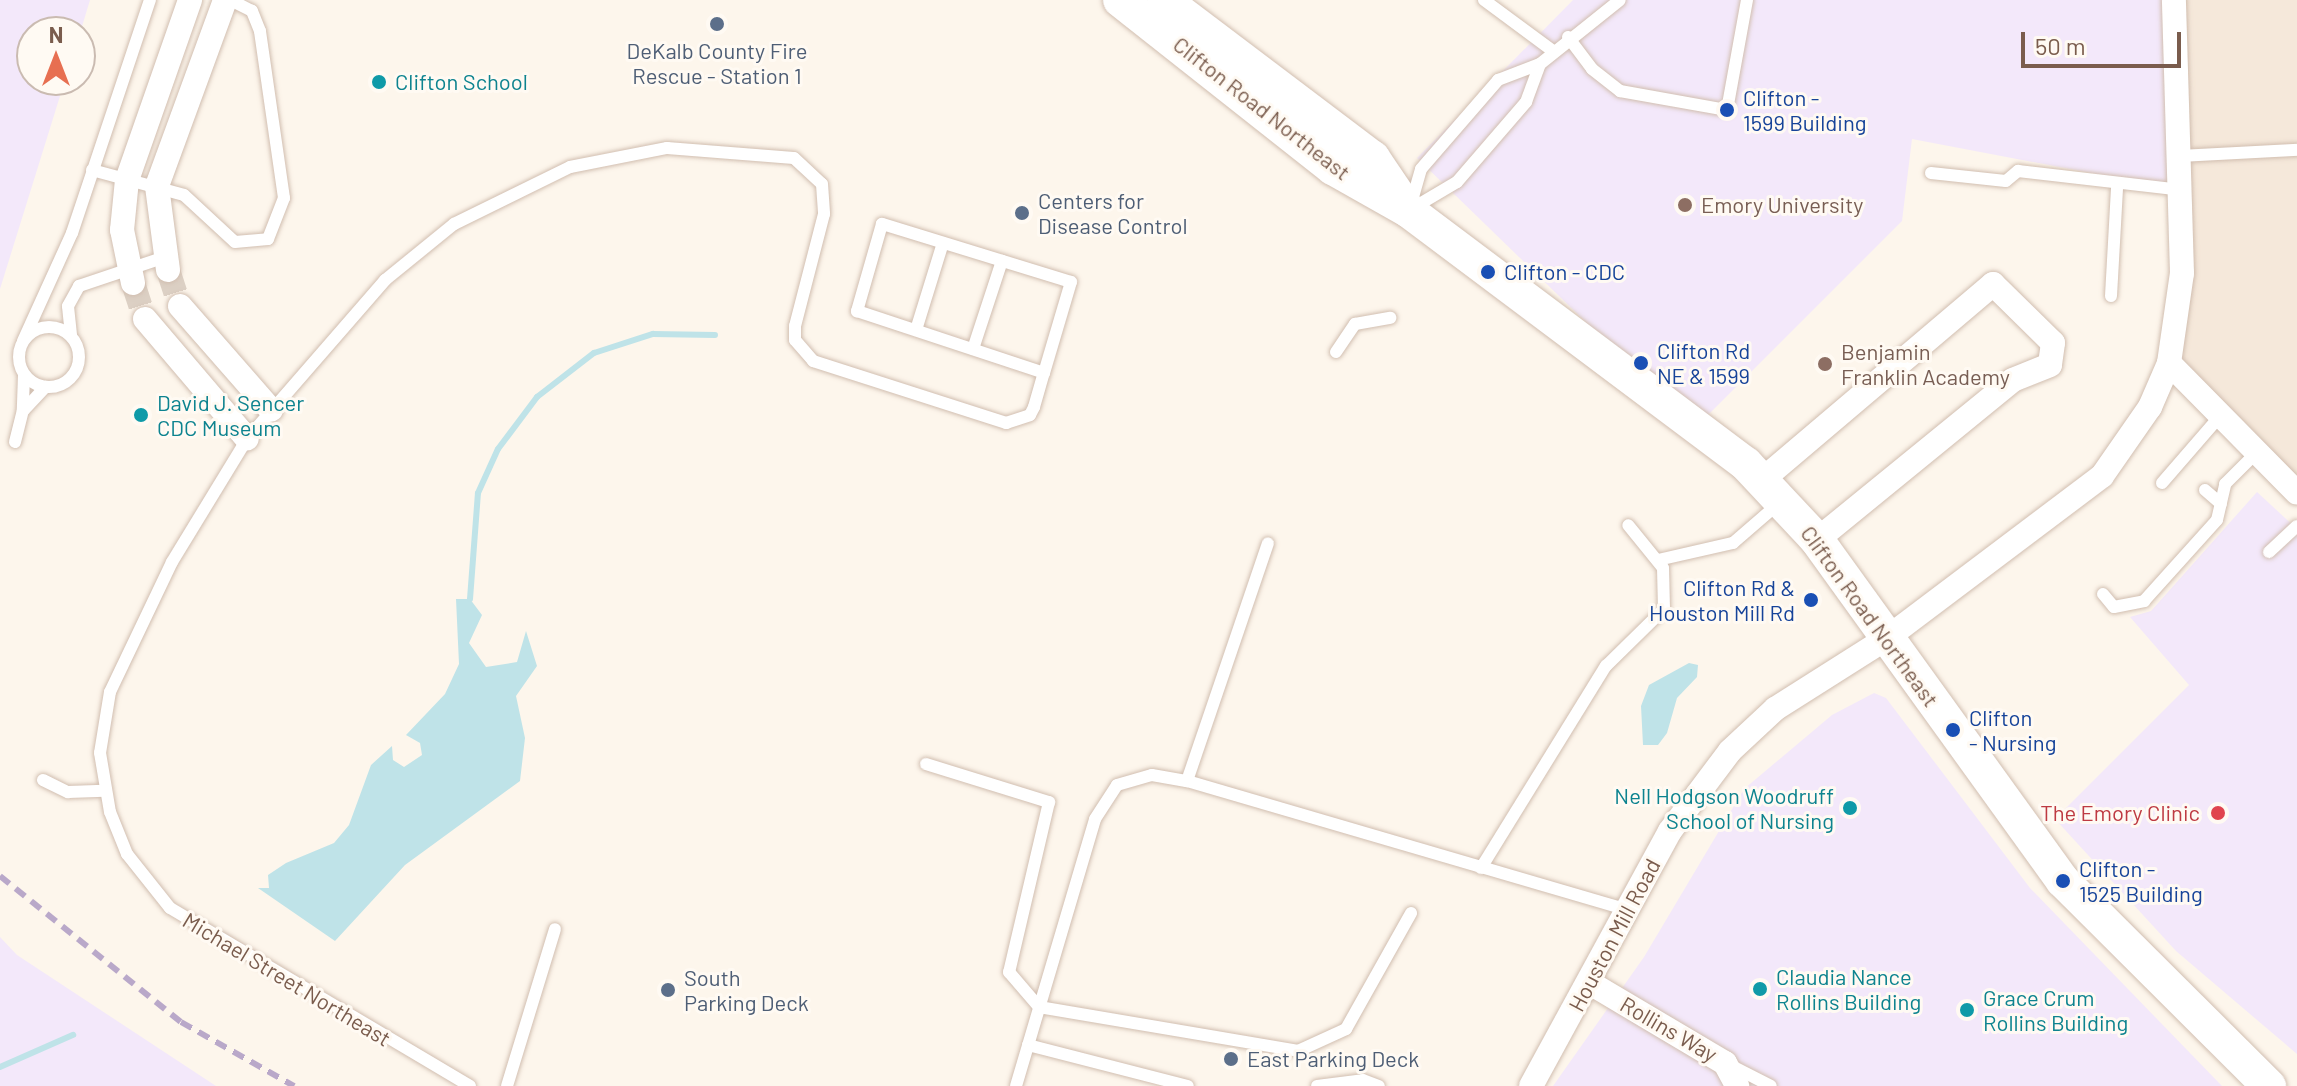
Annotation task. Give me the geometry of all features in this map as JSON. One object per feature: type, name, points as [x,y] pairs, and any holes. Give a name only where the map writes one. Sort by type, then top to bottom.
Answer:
[{"type":"main road","name":"Clifton Road Northeast","points":[[1120,0],[1333,168],[1409,211],[1772,490],[1817,540],[2063,881],[2269,1086]]},
{"type":"main road","name":"Clifton Road Northeast","points":[[1164,0],[1373,158],[1409,211]]},
{"type":"street","points":[[130,275],[127,180],[190,0]]},
{"type":"street","points":[[167,263],[157,186],[227,0]]},
{"type":"street","name":"Houston Mill Road","points":[[1531,1086],[1590,983],[1670,831],[1730,751],[1775,709],[1887,638],[2102,476],[2150,407],[2169,363],[2182,273],[2181,156],[2174,0]]},
{"type":"street","points":[[1772,490],[1993,284],[2053,343],[2050,365],[2013,380],[1817,540]]},
{"type":"street","points":[[180,306],[271,410]]},
{"type":"street","points":[[145,319],[247,439]]},
{"type":"street","points":[[2169,363],[2295,488]]},
{"type":"street","name":"Rollins Way","points":[[1590,983],[1725,1063],[1737,1086]]},
{"type":"lane","points":[[15,442],[23,411],[23,341],[92,170],[150,0]]},
{"type":"lane","points":[[92,170],[184,195],[235,242],[260,243],[281,220],[284,198],[260,31],[252,11],[227,0]]},
{"type":"lane","points":[[1484,0],[1553,51]]},
{"type":"lane","points":[[1409,211],[1421,169],[1498,80],[1540,64],[1568,37],[1620,0]]},
{"type":"lane","points":[[1568,37],[1620,91],[1727,110],[1747,0]]},
{"type":"lane","points":[[1409,211],[1457,182],[1526,102],[1540,64]]},
{"type":"lane","name":"Michael Street Northeast","points":[[470,1086],[170,908],[127,854],[104,791],[100,753],[117,674],[172,562],[247,439],[410,257],[506,195],[570,167],[642,152],[733,149],[794,158],[822,184],[825,204],[797,312],[801,351],[830,369],[1006,423],[1030,415],[1044,373]]},
{"type":"lane","points":[[2181,156],[2297,150]]},
{"type":"lane","points":[[1931,173],[2006,181],[2018,171],[2117,187],[2181,190]]},
{"type":"lane","points":[[2111,296],[2117,187]]},
{"type":"lane","points":[[882,224],[1071,282],[1044,373],[857,311],[882,224]]},
{"type":"lane","points":[[916,330],[943,243]]},
{"type":"lane","points":[[973,349],[1002,261]]},
{"type":"lane","points":[[23,411],[45,387],[68,381],[76,370],[66,318],[79,286],[167,263]]},
{"type":"lane","points":[[1336,352],[1355,324],[1390,318]]},
{"type":"lane","points":[[23,341],[51,326],[72,338]]},
{"type":"lane","points":[[24,375],[45,387]]},
{"type":"lane","points":[[2162,483],[2182,469],[2221,415]]},
{"type":"lane","points":[[2103,594],[2114,607],[2144,601],[2217,520],[2225,484],[2257,452]]},
{"type":"lane","points":[[1658,560],[1733,543],[1772,490]]},
{"type":"lane","points":[[2205,490],[2221,504]]},
{"type":"lane","points":[[1481,868],[1606,666],[1664,609],[1666,579],[1658,560],[1628,525]]},
{"type":"lane","points":[[2269,552],[2297,526]]},
{"type":"lane","points":[[1187,781],[1268,543]]},
{"type":"lane","points":[[926,764],[1049,802],[1009,972],[1039,1007],[1298,1051],[1346,1029],[1411,913]]},
{"type":"lane","points":[[1016,1086],[1095,819],[1117,785],[1152,775],[1187,781],[1628,910]]},
{"type":"lane","points":[[43,780],[68,792],[104,791]]},
{"type":"lane","points":[[507,1086],[555,929]]},
{"type":"lane","points":[[1028,1045],[1188,1086]]},
{"type":"lane","points":[[1725,1063],[1771,1086]]},
{"type":"lane","points":[[1317,1086],[1379,1086]]},
{"type":"shaded area","points":[[0,0],[90,0],[85,16],[16,16],[16,96],[60,96],[0,289]]},
{"type":"shaded area","name":"Emory University","points":[[1573,0],[2173,0],[2181,190],[1912,139],[1902,221],[1695,428],[1417,158]]},
{"type":"shaded area","points":[[2174,0],[2297,0],[2297,493],[2169,363]]},
{"type":"shaded area","points":[[2257,492],[2297,529],[2297,1054],[2176,951],[2055,819],[2189,685],[2130,617],[2151,611]]},
{"type":"shaded area","points":[[1874,693],[1886,698],[2030,888],[2222,1086],[1553,1086],[1644,957],[1744,789],[1832,715]]},
{"type":"shaded area","points":[[0,937],[17,955],[216,1086],[0,1086]]},
{"type":"water","points":[[456,599],[470,599],[482,615],[469,643],[486,667],[517,662],[526,631],[537,666],[516,696],[525,738],[520,781],[405,865],[335,941],[258,888],[269,888],[268,875],[286,863],[334,843],[349,825],[371,765],[392,746],[393,760],[404,767],[422,755],[420,743],[406,735],[445,694],[459,664]]},
{"type":"water","points":[[1689,663],[1698,665],[1697,677],[1677,698],[1667,733],[1658,745],[1643,745],[1641,706],[1649,685]]},
{"type":"waterway","points":[[470,599],[478,493],[498,449],[537,397],[594,353],[653,334],[715,335]]},
{"type":"waterway","points":[[0,1067],[73,1035]]},
{"type":"tunnel","points":[[168,270],[180,306]]},
{"type":"tunnel","points":[[133,283],[145,319]]},
{"type":"railway","points":[[0,876],[181,1022],[294,1086]]},
{"type":"place","name":"DeKalb County Fire Rescue - Station 1","points":[[717,24]]},
{"type":"place","name":"Clifton School","points":[[379,82]]},
{"type":"place","name":"Clifton - 1599 Building","points":[[1727,110]]},
{"type":"place","name":"Emory University","points":[[1685,205]]},
{"type":"place","name":"Centers for Disease Control","points":[[1022,213]]},
{"type":"place","name":"Clifton - CDC","points":[[1488,272]]},
{"type":"place","name":"Clifton Rd NE & 1599","points":[[1641,363]]},
{"type":"place","name":"Benjamin Franklin Academy","points":[[1825,364]]},
{"type":"place","name":"David J. Sencer CDC Museum","points":[[141,415]]},
{"type":"place","name":"Clifton Rd & Houston Mill Rd","points":[[1811,600]]},
{"type":"place","name":"Clifton - Nursing","points":[[1953,730]]},
{"type":"place","name":"Nell Hodgson Woodruff School of Nursing","points":[[1850,808]]},
{"type":"place","name":"The Emory Clinic","points":[[2218,813]]},
{"type":"place","name":"Clifton - 1525 Building","points":[[2063,881]]},
{"type":"place","name":"Claudia Nance Rollins Building","points":[[1760,989]]},
{"type":"place","name":"South Parking Deck","points":[[668,990]]},
{"type":"place","name":"Grace Crum Rollins Building","points":[[1967,1010]]},
{"type":"place","name":"East Parking Deck","points":[[1231,1059]]}]
